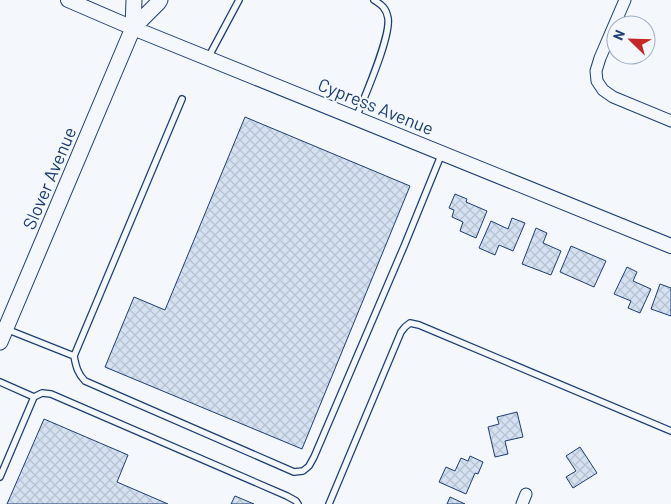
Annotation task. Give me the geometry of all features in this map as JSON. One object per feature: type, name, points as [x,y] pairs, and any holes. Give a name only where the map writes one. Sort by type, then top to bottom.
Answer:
[{"type":"main road","name":"Slover Avenue","points":[[3,336],[133,28],[134,0]]},
{"type":"main road","name":"Slover Avenue","points":[[133,28],[160,0]]},
{"type":"street","name":"Cypress Avenue","points":[[68,0],[208,59],[670,242]]},
{"type":"street","points":[[625,0],[600,58],[596,71],[597,81],[602,90],[613,97],[671,121]]},
{"type":"lane","points":[[208,59],[239,0]]},
{"type":"lane","points":[[356,118],[388,31],[388,18],[384,7],[374,0]]},
{"type":"lane","points":[[182,99],[74,356],[78,375],[85,382],[294,472],[304,471],[314,457],[442,153]]},
{"type":"lane","points":[[329,504],[401,332],[410,323],[671,431]]},
{"type":"lane","points":[[3,336],[74,356]]},
{"type":"lane","points":[[0,382],[34,397]]},
{"type":"lane","points":[[0,477],[34,397],[42,393],[51,394],[287,496],[298,504]]},
{"type":"building","points":[[245,117],[410,186],[302,449],[105,367],[134,297],[165,310]]},
{"type":"building","points":[[455,194],[467,199],[466,202],[487,211],[476,238],[460,231],[463,222],[452,217],[454,210],[449,208]]},
{"type":"building","points":[[512,218],[525,223],[513,251],[499,245],[495,255],[479,248],[491,221],[508,229]]},
{"type":"building","points":[[536,228],[547,233],[543,243],[561,251],[551,275],[522,264]]},
{"type":"building","points":[[571,246],[606,261],[594,287],[560,272]]},
{"type":"building","points":[[627,267],[637,272],[633,281],[651,289],[640,313],[628,308],[631,301],[614,294]]},
{"type":"building","points":[[660,284],[671,288],[671,316],[651,309]]},
{"type":"building","points":[[517,412],[523,437],[505,441],[508,454],[495,457],[488,427],[499,424],[497,417]]},
{"type":"building","points":[[44,419],[128,455],[117,482],[168,504],[7,504]]},
{"type":"building","points":[[580,447],[597,473],[573,488],[566,477],[576,471],[566,456]]},
{"type":"building","points":[[470,456],[483,462],[478,474],[475,473],[466,494],[439,482],[446,467],[455,471],[461,458],[468,461]]},
{"type":"building","points":[[235,496],[254,504],[231,504]]},
{"type":"building","points":[[450,497],[465,504],[447,504]]}]
